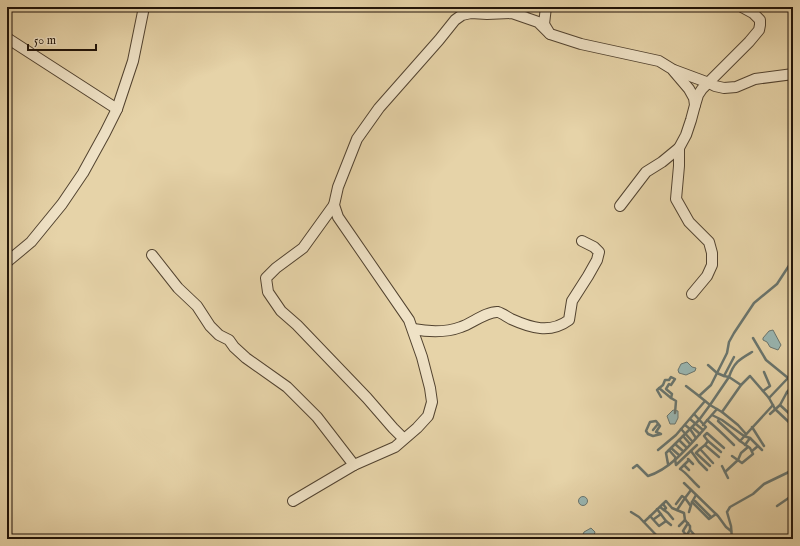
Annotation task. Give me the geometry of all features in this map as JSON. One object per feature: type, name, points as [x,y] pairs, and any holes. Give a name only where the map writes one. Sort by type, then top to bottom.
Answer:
[{"type":"street","points":[[7,262],[31,242],[62,204],[83,173],[117,109],[133,61],[144,7]]},
{"type":"street","points":[[466,7],[504,13],[527,7]]},
{"type":"street","points":[[546,7],[544,24],[550,34]]},
{"type":"street","points":[[620,206],[646,172],[662,162],[679,148],[686,135],[698,95],[702,89],[759,30],[760,20],[753,13],[742,7]]},
{"type":"street","points":[[403,438],[297,325],[281,311],[268,292],[266,278],[276,268],[303,248],[334,205],[338,187],[357,139],[379,108],[455,20],[462,15],[471,13],[512,13],[538,22],[550,34],[581,44],[659,61],[672,69],[724,88],[736,87],[755,79],[793,74]]},
{"type":"street","points":[[7,38],[117,109]]},
{"type":"street","points":[[672,69],[689,89],[694,98],[695,105]]},
{"type":"street","points":[[679,148],[676,199],[689,222],[708,242],[712,253],[712,265],[707,276],[692,294]]},
{"type":"street","points":[[293,500],[354,465],[395,447],[403,438],[417,428],[428,416],[432,402],[420,350],[409,320],[338,217],[334,205]]},
{"type":"street","points":[[413,329],[431,332],[461,327],[491,313],[498,312],[527,326],[536,328],[553,328],[561,326],[569,320],[572,301],[597,260],[599,252],[594,247],[582,240]]},
{"type":"street","points":[[152,255],[178,288],[197,306],[210,326],[219,335],[229,340],[246,358],[287,387],[317,417],[354,465]]},
{"type":"street","points":[[420,350],[421,342],[431,332]]},
{"type":"water","points":[[773,330],[781,345],[778,350],[770,347],[767,342],[763,340],[769,331]]},
{"type":"water","points":[[687,362],[692,367],[696,368],[695,371],[686,375],[679,373],[678,370],[681,364]]},
{"type":"water","points":[[673,410],[678,411],[678,418],[675,424],[670,424],[667,416]]},
{"type":"water","points":[[581,497],[585,497],[587,501],[585,505],[581,505],[579,503],[579,499]]},
{"type":"water","points":[[591,528],[595,532],[593,539],[581,539],[584,532]]},
{"type":"waterway","points":[[724,376],[717,373],[727,353],[729,342],[734,333],[754,303],[777,284],[792,261]]},
{"type":"waterway","points":[[753,338],[766,360],[793,382]]},
{"type":"waterway","points":[[752,352],[738,362],[733,368],[729,377],[741,385],[750,376],[769,398],[775,409],[793,426]]},
{"type":"waterway","points":[[699,396],[710,405],[729,377],[724,376],[734,357]]},
{"type":"waterway","points":[[686,386],[699,396],[711,385],[717,373],[708,365]]},
{"type":"waterway","points":[[763,391],[770,386],[764,372]]},
{"type":"waterway","points":[[661,397],[657,390],[663,385],[665,380],[669,380],[671,377],[675,379],[666,389],[672,394],[671,398],[676,401],[675,413]]},
{"type":"waterway","points":[[769,398],[788,378]]},
{"type":"waterway","points":[[668,464],[666,453],[699,420],[710,405],[722,412],[741,385]]},
{"type":"waterway","points":[[787,392],[793,385]]},
{"type":"waterway","points":[[659,388],[671,398]]},
{"type":"waterway","points":[[770,414],[780,405],[787,392],[793,397]]},
{"type":"waterway","points":[[793,398],[789,404],[793,408]]},
{"type":"waterway","points":[[658,450],[676,435],[705,401]]},
{"type":"waterway","points":[[732,456],[742,463],[753,454],[750,448],[740,441],[773,405]]},
{"type":"waterway","points":[[780,405],[793,417]]},
{"type":"waterway","points":[[703,425],[717,409]]},
{"type":"waterway","points":[[722,412],[738,425],[746,434]]},
{"type":"waterway","points":[[633,468],[637,465],[648,476],[665,468],[680,456],[706,427],[694,414]]},
{"type":"waterway","points":[[712,415],[722,420],[744,436],[750,438],[762,450]]},
{"type":"waterway","points":[[690,419],[703,430]]},
{"type":"waterway","points":[[719,419],[718,421],[740,441]]},
{"type":"waterway","points":[[707,420],[734,445]]},
{"type":"waterway","points":[[656,421],[660,426],[656,432],[661,434],[653,436],[648,434],[646,431],[650,422],[656,421]]},
{"type":"waterway","points":[[653,430],[658,424]]},
{"type":"waterway","points":[[685,425],[690,429],[696,438]]},
{"type":"waterway","points":[[692,427],[700,434]]},
{"type":"waterway","points":[[752,427],[764,446]]},
{"type":"waterway","points":[[681,429],[692,441]]},
{"type":"waterway","points":[[708,441],[704,436],[707,433],[724,448]]},
{"type":"waterway","points":[[683,436],[690,444]]},
{"type":"waterway","points":[[745,445],[750,438]]},
{"type":"waterway","points":[[679,440],[686,447]]},
{"type":"waterway","points":[[705,445],[708,441],[721,452]]},
{"type":"waterway","points":[[675,444],[683,451]]},
{"type":"waterway","points":[[675,459],[676,465],[697,445]]},
{"type":"waterway","points":[[700,449],[705,445],[719,457]]},
{"type":"waterway","points":[[752,451],[758,446]]},
{"type":"waterway","points":[[725,472],[738,460],[741,453],[748,447]]},
{"type":"waterway","points":[[671,448],[679,455]]},
{"type":"waterway","points":[[696,453],[700,449],[713,463]]},
{"type":"waterway","points":[[669,450],[676,458]]},
{"type":"waterway","points":[[691,451],[707,470]]},
{"type":"waterway","points":[[696,453],[710,466]]},
{"type":"waterway","points":[[688,459],[693,464]]},
{"type":"waterway","points":[[689,460],[680,469],[685,472],[699,487]]},
{"type":"waterway","points":[[684,465],[689,470]]},
{"type":"waterway","points":[[722,466],[728,478]]},
{"type":"waterway","points":[[732,539],[731,526],[727,512],[730,507],[753,494],[764,484],[793,470]]},
{"type":"waterway","points":[[684,483],[718,516],[731,531]]},
{"type":"waterway","points":[[690,505],[685,498],[691,490]]},
{"type":"waterway","points":[[689,512],[696,495]]},
{"type":"waterway","points":[[777,506],[793,495]]},
{"type":"waterway","points":[[676,504],[682,496],[685,498],[677,510]]},
{"type":"waterway","points":[[789,498],[791,505]]},
{"type":"waterway","points":[[644,522],[666,501],[672,508],[684,513],[685,520],[690,526],[690,530],[698,539]]},
{"type":"waterway","points":[[695,501],[711,517]]},
{"type":"waterway","points":[[692,502],[709,519],[716,514]]},
{"type":"waterway","points":[[663,504],[666,508],[664,510]]},
{"type":"waterway","points":[[660,507],[673,519]]},
{"type":"waterway","points":[[650,516],[659,526],[666,521],[657,509]]},
{"type":"waterway","points":[[631,512],[639,517],[660,539]]},
{"type":"waterway","points":[[654,519],[661,514]]},
{"type":"waterway","points":[[679,526],[685,520]]},
{"type":"waterway","points":[[666,521],[671,525]]},
{"type":"waterway","points":[[688,523],[683,531],[689,539]]},
{"type":"waterway","points":[[684,539],[690,530]]},
{"type":"waterway","points":[[672,535],[680,539]]},
{"type":"waterway","points":[[749,539],[761,537],[761,539],[768,536],[769,539]]}]
